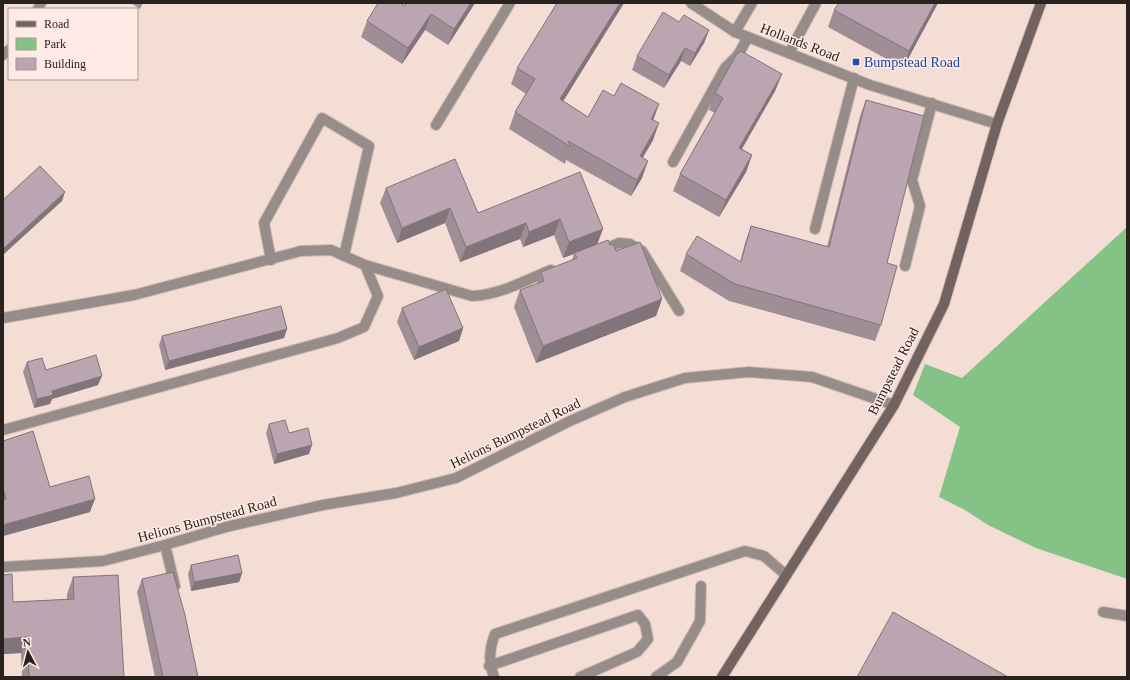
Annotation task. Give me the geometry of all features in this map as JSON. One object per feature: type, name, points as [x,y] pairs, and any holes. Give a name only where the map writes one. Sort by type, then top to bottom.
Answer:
[{"type":"main road","name":"Bumpstead Road","points":[[722,677],[894,405],[944,304],[997,124],[1041,3]]},
{"type":"street","points":[[436,125],[510,3]]},
{"type":"street","name":"Hollands Road","points":[[691,3],[735,32],[854,78],[997,124]]},
{"type":"street","points":[[735,32],[752,3]]},
{"type":"street","points":[[789,53],[816,3]]},
{"type":"street","points":[[673,162],[725,68],[738,55],[748,37]]},
{"type":"street","points":[[738,55],[750,62]]},
{"type":"street","points":[[815,229],[854,78]]},
{"type":"street","points":[[905,266],[920,206],[912,180],[932,103]]},
{"type":"street","points":[[271,260],[264,223],[322,118],[369,146],[344,256]]},
{"type":"street","points":[[591,254],[619,243],[630,244],[642,251],[678,311]]},
{"type":"street","points":[[3,318],[134,295],[301,251],[331,250],[365,265],[472,296],[484,296],[562,266]]},
{"type":"street","points":[[3,430],[338,338],[364,328],[378,296],[365,265]]},
{"type":"street","name":"Helions Bumpstead Road","points":[[3,567],[103,561],[165,546],[226,527],[323,505],[396,493],[456,478],[570,420],[625,397],[685,378],[749,372],[812,378],[894,405]]},
{"type":"street","points":[[165,546],[178,596]]},
{"type":"street","points":[[494,677],[489,666],[490,647],[495,634],[745,551],[764,556],[786,576]]},
{"type":"street","points":[[656,677],[677,662],[700,621],[701,586]]},
{"type":"street","points":[[1103,612],[1127,616]]},
{"type":"street","points":[[489,666],[638,615],[646,624],[648,639],[644,645],[636,652],[580,677]]},
{"type":"green space","points":[[1127,227],[1127,579],[1036,548],[988,525],[965,510],[939,497],[960,427],[913,395],[925,364],[962,378]]},
{"type":"building","points":[[378,3],[400,3],[405,6],[406,3],[471,3],[454,29],[431,14],[408,48],[367,21]]},
{"type":"building","points":[[557,3],[620,3],[560,99],[588,117],[603,90],[614,96],[621,83],[659,104],[651,119],[659,123],[640,156],[648,161],[637,180],[568,141],[571,147],[515,112],[535,79],[517,68]]},
{"type":"building","points":[[839,3],[935,3],[909,51],[834,10]]},
{"type":"building","points":[[663,12],[679,22],[684,15],[709,30],[695,53],[685,48],[669,75],[637,56]]},
{"type":"building","points":[[741,51],[782,74],[739,148],[752,155],[726,200],[680,174],[723,98],[715,93],[736,55]]},
{"type":"building","points":[[866,100],[924,116],[887,263],[897,266],[881,325],[735,284],[686,254],[697,236],[741,262],[751,226],[829,247]]},
{"type":"building","points":[[455,159],[478,213],[580,172],[603,229],[569,242],[560,219],[529,232],[526,223],[466,247],[450,208],[402,228],[386,188]]},
{"type":"building","points":[[40,166],[65,192],[3,249],[3,200]]},
{"type":"building","points":[[608,240],[610,245],[613,244],[616,251],[640,242],[662,299],[543,346],[520,290],[544,281],[541,272],[577,258],[574,253]]},
{"type":"building","points":[[446,289],[463,328],[419,347],[402,308]]},
{"type":"building","points":[[281,306],[287,329],[169,361],[162,336]]},
{"type":"building","points":[[96,355],[102,376],[52,391],[53,395],[37,399],[27,362],[42,358],[46,370]]},
{"type":"building","points":[[285,420],[289,433],[308,428],[312,445],[277,454],[269,424]]},
{"type":"building","points":[[33,431],[50,487],[89,476],[95,499],[3,525],[3,500],[6,499],[3,488],[3,441]]},
{"type":"building","points":[[238,555],[242,573],[194,582],[191,565]]},
{"type":"building","points":[[173,572],[185,615],[198,677],[163,677],[142,579]]},
{"type":"building","points":[[12,574],[13,602],[74,599],[73,577],[118,575],[124,677],[29,677],[27,637],[3,639],[3,575]]},
{"type":"building","points":[[893,612],[1008,677],[857,677]]},
{"type":"place","name":"Bumpstead Road","points":[[856,62]]}]
